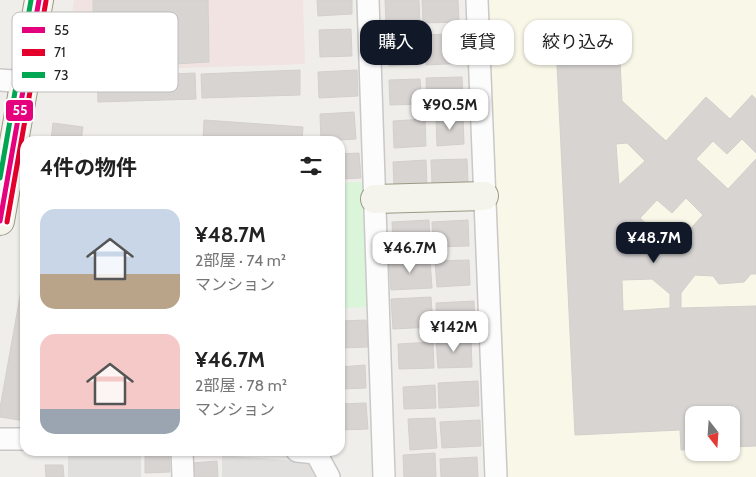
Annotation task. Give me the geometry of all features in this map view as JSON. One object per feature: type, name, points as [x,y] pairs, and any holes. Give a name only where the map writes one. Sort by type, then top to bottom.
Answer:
[{"type":"main road","points":[[35,12],[39,0]]},
{"type":"main road","points":[[0,221],[12,81]]},
{"type":"main road","points":[[375,199],[484,196]]},
{"type":"street","points":[[368,0],[384,477]]},
{"type":"street","points":[[477,0],[496,477]]},
{"type":"street","points":[[0,439],[20,439]]},
{"type":"street","points":[[182,456],[183,477]]},
{"type":"street","points":[[318,456],[329,477]]},
{"type":"shaded area","points":[[74,0],[303,0],[305,64],[178,68],[178,12],[72,12]]},
{"type":"shaded area","points":[[482,0],[756,0],[756,477],[507,477],[485,65],[514,65],[514,20],[483,20]]},
{"type":"shaded area","points":[[68,456],[141,456],[141,477],[68,477]]},
{"type":"shaded area","points":[[222,456],[235,456],[310,462],[316,477],[222,477]]},
{"type":"green space","points":[[362,182],[367,307],[345,308],[345,183]]},
{"type":"building","points":[[93,0],[208,0],[209,62],[178,64],[178,12],[93,12]]},
{"type":"building","points":[[317,0],[352,0],[352,14],[318,16]]},
{"type":"building","points":[[385,0],[419,0],[420,20],[386,20]]},
{"type":"building","points":[[422,0],[458,0],[459,20],[442,20],[442,22],[432,23],[432,20],[423,20]]},
{"type":"building","points":[[351,29],[352,56],[320,57],[319,30]]},
{"type":"building","points":[[442,34],[442,64],[432,65],[432,35]]},
{"type":"building","points":[[557,65],[620,65],[622,101],[666,141],[706,97],[730,119],[752,95],[756,99],[756,153],[742,139],[727,154],[713,141],[696,159],[728,189],[756,159],[756,274],[751,274],[744,282],[719,284],[713,276],[695,275],[681,293],[681,308],[756,306],[756,446],[740,447],[740,406],[685,406],[685,450],[681,450],[680,430],[575,435]],"holes":[[[627,143],[645,161],[619,185],[616,144]],[[686,198],[703,215],[673,248],[640,218],[657,200],[672,213]],[[652,279],[670,294],[670,308],[623,311],[622,280]]]},
{"type":"building","points":[[300,70],[300,95],[202,98],[201,74]]},
{"type":"building","points":[[357,70],[358,96],[319,98],[318,72]]},
{"type":"building","points":[[195,73],[196,99],[98,102],[98,92],[178,92],[178,74]]},
{"type":"building","points":[[462,77],[463,103],[427,105],[426,78]]},
{"type":"building","points":[[420,79],[422,104],[390,105],[389,80]]},
{"type":"building","points":[[354,112],[356,139],[345,140],[345,136],[321,136],[320,114]]},
{"type":"building","points":[[463,117],[464,144],[437,146],[436,118]]},
{"type":"building","points":[[425,119],[426,146],[394,148],[393,121]]},
{"type":"building","points":[[204,120],[303,127],[302,136],[203,136]]},
{"type":"building","points":[[53,123],[83,127],[82,136],[52,136]]},
{"type":"building","points":[[359,153],[361,178],[345,179],[345,154]]},
{"type":"building","points":[[467,159],[468,182],[432,184],[431,160]]},
{"type":"building","points":[[426,160],[427,187],[394,188],[393,162]]},
{"type":"building","points":[[429,220],[430,246],[393,248],[392,222]]},
{"type":"building","points":[[468,220],[469,246],[433,247],[432,222]]},
{"type":"building","points":[[430,259],[432,288],[391,290],[389,261]]},
{"type":"building","points":[[469,260],[470,285],[437,287],[435,261]]},
{"type":"building","points":[[20,296],[20,420],[0,417]]},
{"type":"building","points":[[431,297],[433,327],[393,329],[391,299]]},
{"type":"building","points":[[474,301],[475,326],[437,328],[436,303]]},
{"type":"building","points":[[366,320],[368,347],[345,348],[345,321]]},
{"type":"building","points":[[471,338],[472,367],[438,368],[436,340]]},
{"type":"building","points":[[433,342],[434,368],[399,369],[398,344]]},
{"type":"building","points":[[365,365],[366,388],[345,389],[345,367]]},
{"type":"building","points":[[478,381],[479,406],[439,408],[438,383]]},
{"type":"building","points":[[435,385],[436,408],[404,409],[403,387]]},
{"type":"building","points":[[366,403],[368,429],[345,430],[345,404]]},
{"type":"building","points":[[435,418],[437,448],[410,450],[408,419]]},
{"type":"building","points":[[480,420],[481,446],[442,448],[440,422]]},
{"type":"building","points":[[435,453],[436,477],[404,477],[403,455]]},
{"type":"building","points":[[145,456],[169,456],[170,472],[145,473]]},
{"type":"building","points":[[477,457],[478,477],[441,477],[440,459]]},
{"type":"building","points":[[217,461],[218,477],[193,477],[193,463]]},
{"type":"building","points":[[45,465],[63,465],[64,477],[46,477]]},
{"type":"transit line","name":"73","points":[[29,12],[31,0]]},
{"type":"transit line","name":"55","points":[[37,12],[39,0]]},
{"type":"transit line","name":"71","points":[[44,12],[46,1]]},
{"type":"transit line","name":"73","points":[[0,178],[15,92]]},
{"type":"transit line","name":"55","points":[[0,221],[23,92]]},
{"type":"transit line","name":"71","points":[[22,136],[30,92]]},
{"type":"transit line","name":"71","points":[[7,222],[20,148]]}]
